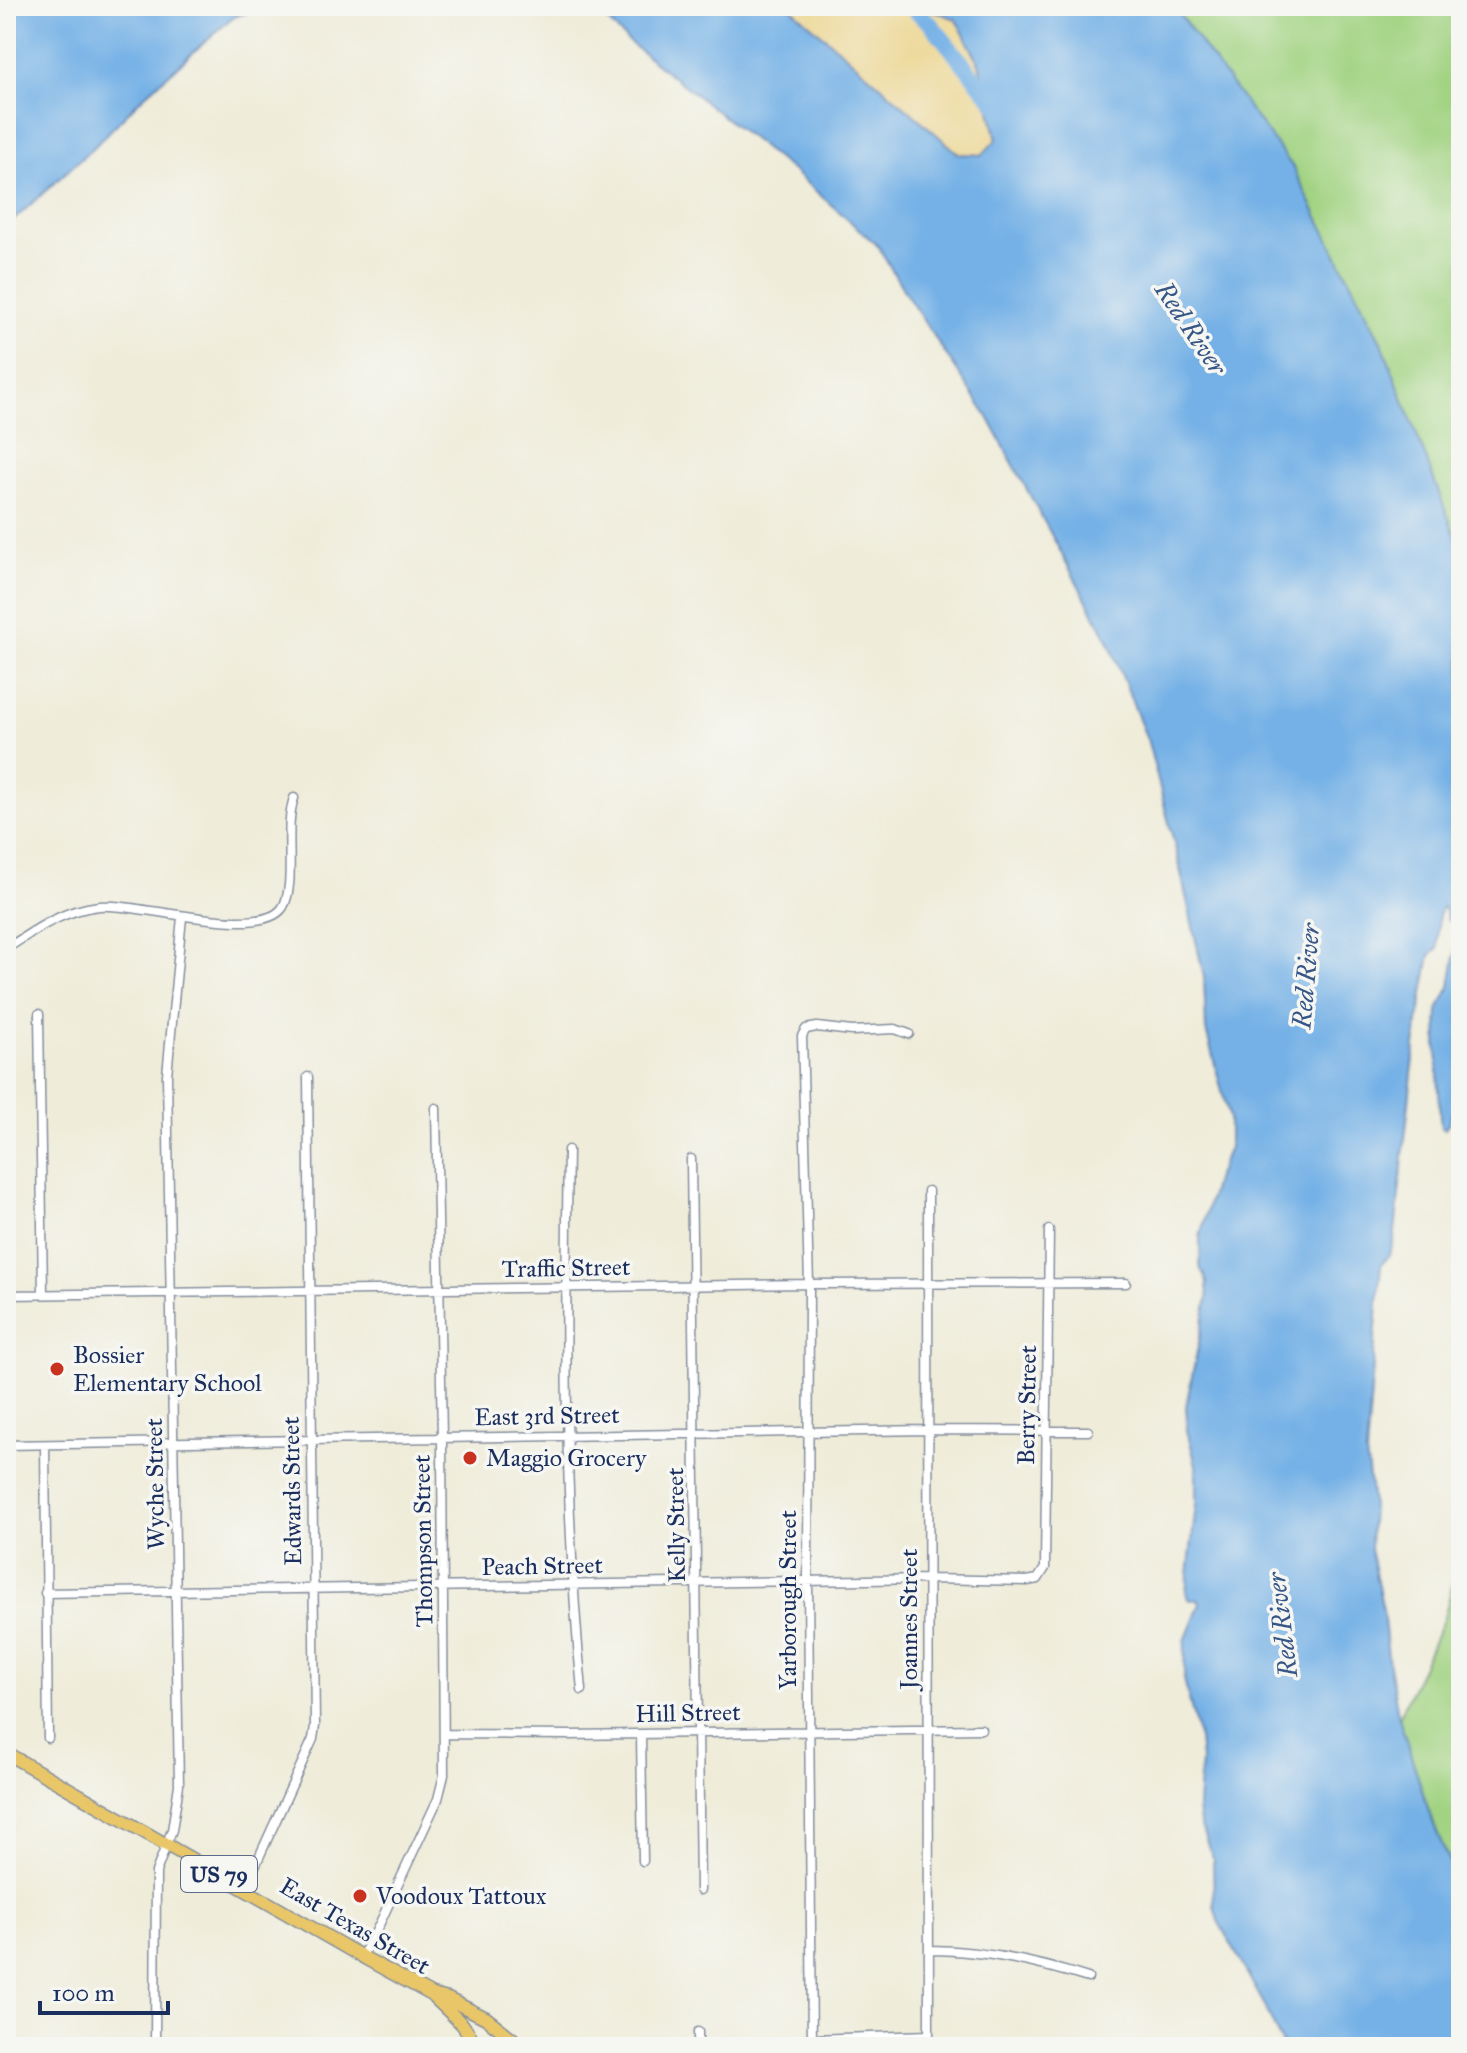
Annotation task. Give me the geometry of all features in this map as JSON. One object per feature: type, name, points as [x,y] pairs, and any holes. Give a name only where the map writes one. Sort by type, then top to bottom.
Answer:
[{"type":"main road","name":"East Texas Street","points":[[6,1753],[361,1956],[432,1995],[448,1999],[486,2018],[523,2047]]},
{"type":"main road","name":"East Texas Street","points":[[432,1995],[462,2024],[478,2047]]},
{"type":"street","points":[[6,949],[51,920],[85,908],[131,906],[182,917],[247,921],[270,917],[281,910],[287,896],[289,824],[294,798]]},
{"type":"street","name":"Wyche Street","points":[[155,2047],[156,1872],[175,1816],[179,1785],[167,1075],[182,917]]},
{"type":"street","points":[[39,1014],[43,1294]]},
{"type":"street","name":"Yarborough Street","points":[[812,2043],[809,1284],[802,1051],[804,1031],[817,1027],[852,1031],[895,1029],[909,1034]]},
{"type":"street","name":"Edwards Street","points":[[245,1888],[313,1739],[308,1077]]},
{"type":"street","name":"Thompson Street","points":[[361,1956],[371,1942],[438,1799],[444,1775],[436,1108]]},
{"type":"street","points":[[568,1150],[566,1289],[571,1585],[582,1690]]},
{"type":"street","name":"Kelly Street","points":[[691,1159],[700,1890]]},
{"type":"street","name":"Joannes Street","points":[[928,1191],[929,2047]]},
{"type":"street","name":"Berry Street","points":[[1038,1579],[1045,1568],[1049,1230]]},
{"type":"street","name":"Traffic Street","points":[[6,1295],[1126,1283]]},
{"type":"street","name":"East 3rd Street","points":[[6,1445],[695,1433],[1088,1431]]},
{"type":"street","points":[[45,1445],[48,1738]]},
{"type":"street","name":"Peach Street","points":[[45,1593],[1038,1579]]},
{"type":"street","name":"Hill Street","points":[[445,1734],[981,1729]]},
{"type":"street","points":[[641,1734],[643,1861]]},
{"type":"street","points":[[929,1950],[1000,1956],[1088,1978]]},
{"type":"street","points":[[698,2032],[698,2047]]},
{"type":"street","points":[[812,2043],[929,2035]]},
{"type":"green space","points":[[1173,6],[1461,6],[1461,551],[1383,346],[1292,166]]},
{"type":"green space","points":[[1461,1551],[1461,1891],[1430,1815],[1399,1718],[1444,1618]]},
{"type":"sand","points":[[789,6],[920,6],[956,19],[979,63],[997,140],[983,155],[959,154]]},
{"type":"water","points":[[6,6],[245,6],[235,16],[270,6],[233,17],[144,96],[96,145],[6,227]]},
{"type":"water","points":[[592,6],[789,6],[959,154],[982,155],[997,139],[979,63],[956,19],[920,6],[1173,6],[1292,166],[1383,346],[1461,551],[1461,831],[1450,921],[1442,907],[1437,950],[1430,955],[1417,1028],[1394,1241],[1381,1265],[1366,1454],[1372,1502],[1370,1549],[1383,1610],[1399,1718],[1430,1815],[1461,1891],[1461,2047],[1283,2047],[1264,2004],[1218,1921],[1214,1905],[1213,1859],[1200,1824],[1198,1807],[1199,1739],[1184,1679],[1185,1641],[1200,1604],[1199,1599],[1190,1600],[1186,1593],[1196,1504],[1196,1465],[1187,1430],[1186,1406],[1208,1297],[1207,1282],[1200,1267],[1200,1237],[1215,1180],[1229,1148],[1229,1118],[1206,1030],[1204,977],[1175,846],[1148,742],[1108,640],[988,417],[907,296],[878,246],[794,172],[629,42]]},
{"type":"water","points":[[1461,917],[1460,1061],[1452,1114],[1445,1129],[1441,1128],[1440,1118],[1438,1010],[1450,987]]},
{"type":"waterway","name":"Red River","points":[[910,6],[931,24],[999,108]]},
{"type":"place","name":"Bossier Elementary School","points":[[57,1369]]},
{"type":"place","name":"Maggio Grocery","points":[[470,1458]]},
{"type":"place","name":"Voodoux Tattoux","points":[[360,1896]]}]
